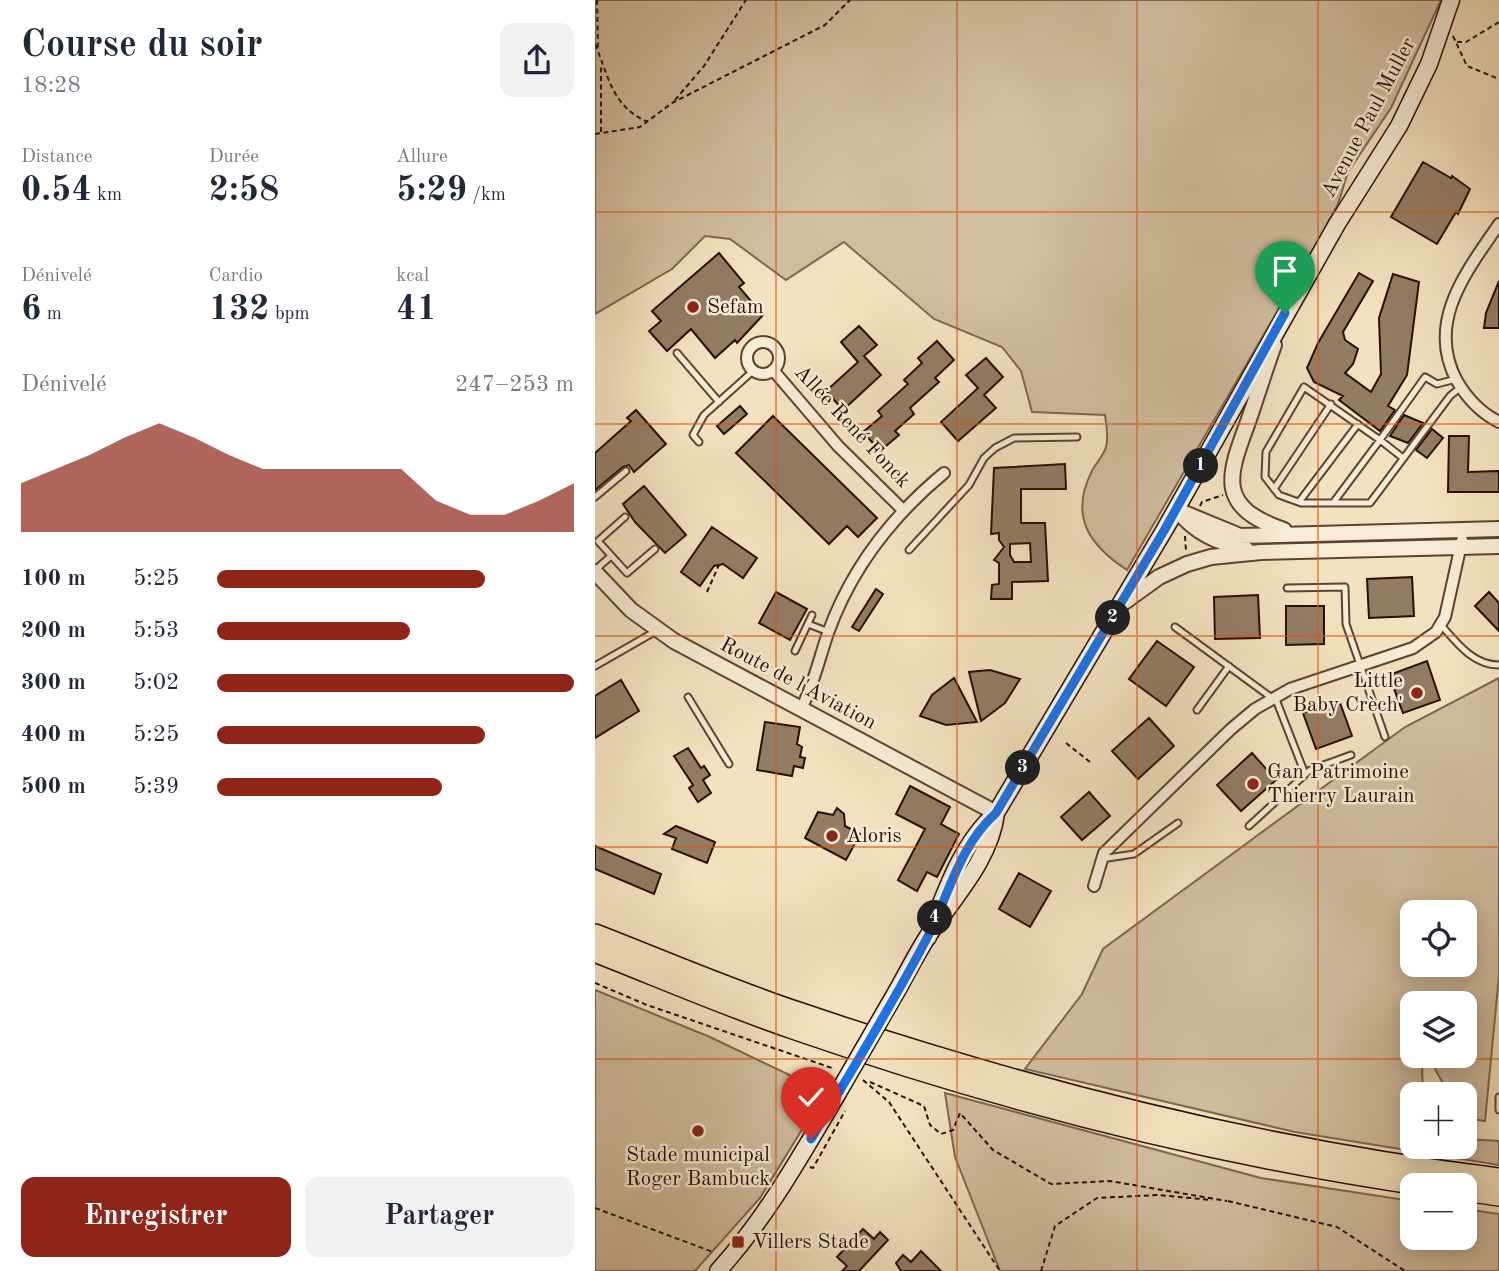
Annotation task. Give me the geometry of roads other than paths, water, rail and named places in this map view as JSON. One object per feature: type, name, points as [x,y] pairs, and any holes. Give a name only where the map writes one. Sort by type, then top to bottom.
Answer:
[{"type":"highway","points":[[595,935],[796,1013],[1016,1081],[1228,1134],[1499,1180]]},
{"type":"highway","points":[[595,951],[791,1028],[1011,1096],[1222,1148],[1400,1180]]},
{"type":"highway","points":[[1477,1192],[1499,1195]]},
{"type":"main road","name":"Avenue Paul Muller","points":[[719,1270],[788,1177],[928,937],[951,877],[982,826],[996,813],[1177,510],[1337,224],[1440,28],[1451,0]]},
{"type":"street","points":[[1499,224],[1462,278],[1446,319],[1446,347],[1459,383],[1470,400],[1499,422]]},
{"type":"street","points":[[1285,313],[1231,471],[1237,498],[1248,515],[1292,533]]},
{"type":"street","points":[[759,343],[766,343],[776,350],[778,362],[773,370],[767,374],[753,371],[747,359],[748,352],[759,343]]},
{"type":"street","name":"Allée René Fonck","points":[[773,370],[838,446],[903,509]]},
{"type":"street","points":[[801,709],[814,684],[829,632],[860,566],[903,509],[944,473]]},
{"type":"street","points":[[1177,510],[1240,536],[1499,529]]},
{"type":"street","points":[[1177,510],[1189,525],[1212,539],[1261,552]]},
{"type":"street","points":[[1094,886],[1101,859],[1139,817],[1231,729],[1273,697],[1413,648],[1430,638],[1441,625],[1462,547],[1462,530]]},
{"type":"street","points":[[1122,603],[1159,577],[1187,564],[1212,557],[1261,552],[1499,546]]},
{"type":"street","name":"Route de l'Aviation","points":[[595,571],[631,610],[657,630],[996,813]]},
{"type":"lane","points":[[677,353],[719,402]]},
{"type":"lane","points":[[699,442],[693,435],[704,415],[753,371]]},
{"type":"lane","points":[[1333,503],[1425,377],[1450,396]]},
{"type":"lane","points":[[1437,384],[1459,383]]},
{"type":"lane","points":[[1403,458],[1304,387],[1266,452],[1265,477],[1279,495],[1299,502],[1370,503],[1459,383]]},
{"type":"lane","points":[[1274,489],[1331,404]]},
{"type":"lane","points":[[1299,502],[1358,424]]},
{"type":"lane","points":[[909,550],[969,485],[983,458],[995,448],[1014,438],[1077,438]]},
{"type":"lane","points":[[595,497],[626,471]]},
{"type":"lane","points":[[625,517],[598,541],[611,556],[627,573],[655,549]]},
{"type":"lane","points":[[595,571],[611,556]]},
{"type":"lane","points":[[1287,588],[1345,587],[1346,624],[1385,737]]},
{"type":"lane","points":[[796,651],[812,615]]},
{"type":"lane","points":[[808,624],[829,632]]},
{"type":"lane","points":[[1441,625],[1471,656],[1483,663],[1499,665]]},
{"type":"lane","points":[[1175,627],[1273,697],[1305,774]]},
{"type":"lane","points":[[595,666],[657,630]]},
{"type":"lane","points":[[1197,710],[1229,666]]},
{"type":"lane","points":[[688,696],[729,764]]},
{"type":"lane","points":[[1249,826],[1305,774],[1351,755]]},
{"type":"lane","points":[[1101,859],[1134,854],[1178,823]]},
{"type":"lane","points":[[1499,1097],[1499,1110]]},
{"type":"place","name":"Sefam","points":[[693,307]]},
{"type":"place","name":"Little Baby Crèch'","points":[[1417,693]]},
{"type":"place","name":"Gan Patrimoine Thierry Laurain","points":[[1253,784]]},
{"type":"place","name":"Aloris","points":[[832,836]]},
{"type":"place","name":"Stade municipal Roger Bambuck","points":[[698,1131]]},
{"type":"place","name":"Villers Stade","points":[[738,1242]]}]
